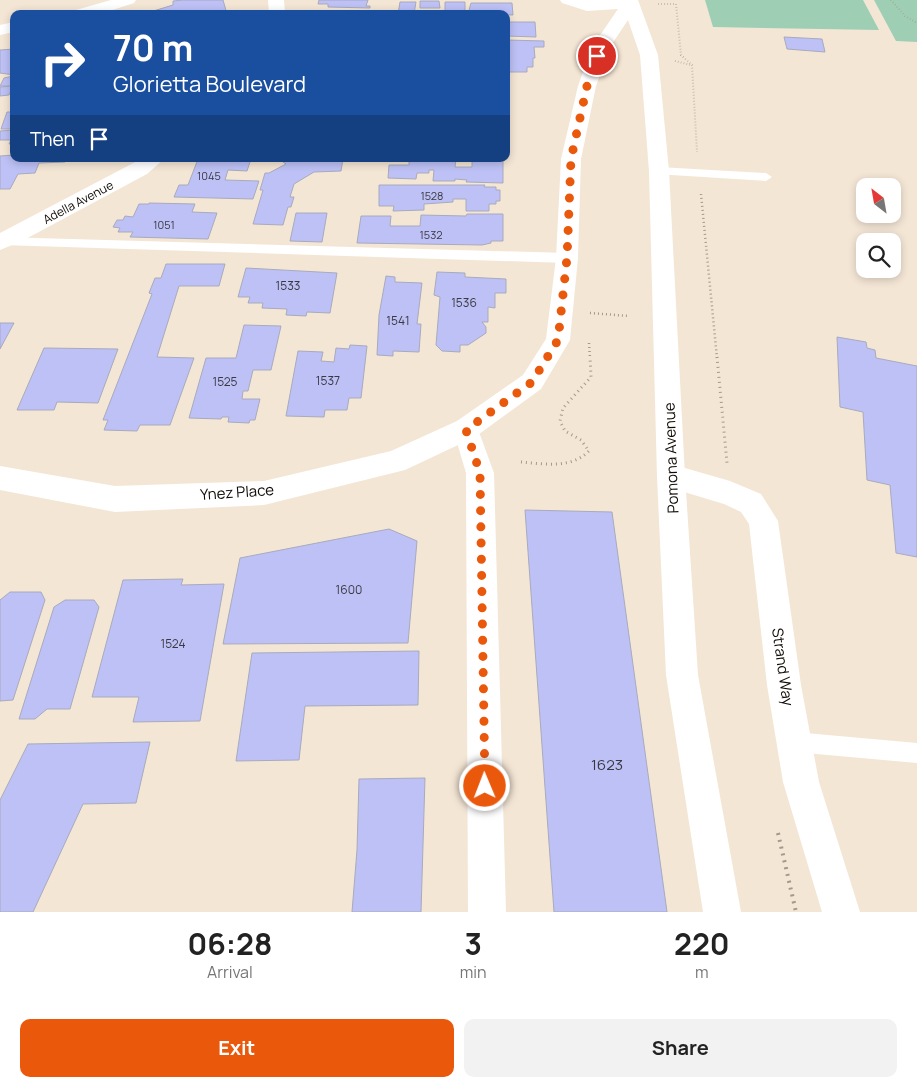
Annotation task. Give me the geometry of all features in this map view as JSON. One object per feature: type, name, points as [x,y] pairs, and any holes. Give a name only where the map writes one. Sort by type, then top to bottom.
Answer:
[{"type":"street","points":[[95,10],[128,0]]},
{"type":"street","points":[[568,0],[587,6],[630,2]]},
{"type":"street","name":"Pomona Avenue","points":[[630,2],[649,56],[659,171],[671,476],[682,675],[722,912]]},
{"type":"street","name":"Ynez Place","points":[[0,478],[115,499],[264,493],[394,462],[466,430],[532,382],[558,340],[567,258],[571,159],[587,86],[601,47],[630,2]]},
{"type":"street","name":"Adella Avenue","points":[[1,241],[140,169],[150,162]]},
{"type":"street","points":[[466,430],[480,473],[487,912]]},
{"type":"street","name":"Strand Way","points":[[671,476],[730,493],[750,503],[763,521],[784,685],[801,782],[840,912]]},
{"type":"lane","points":[[659,171],[766,177]]},
{"type":"lane","points":[[1,241],[567,258]]},
{"type":"lane","points":[[794,742],[917,753]]},
{"type":"path","points":[[891,0],[905,16],[917,23]]},
{"type":"path","points":[[676,4],[681,55]]},
{"type":"path","points":[[587,313],[630,316]]},
{"type":"path","points":[[521,462],[538,464],[576,461],[589,451],[581,440],[565,431],[560,421],[563,408],[591,377],[588,340]]},
{"type":"green space","points":[[705,0],[863,0],[879,30],[713,27]]},
{"type":"green space","points":[[874,0],[917,0],[917,42],[896,41]]},
{"type":"building","points":[[223,0],[226,10],[157,10],[173,5],[173,1]]},
{"type":"building","points":[[319,0],[368,0],[366,6],[370,6],[370,8],[328,7],[328,4],[318,4]]},
{"type":"building","points":[[420,1],[439,1],[440,8],[420,8]]},
{"type":"building","points":[[400,2],[416,2],[415,10],[399,10]]},
{"type":"building","points":[[445,2],[465,2],[465,10],[445,10]]},
{"type":"building","points":[[471,3],[512,3],[513,15],[510,15],[510,10],[469,10]]},
{"type":"building","points":[[510,22],[535,22],[536,37],[510,36]]},
{"type":"building","points":[[784,37],[822,39],[825,52],[787,49]]},
{"type":"building","points":[[510,40],[544,41],[544,47],[534,47],[535,58],[533,58],[533,67],[527,67],[527,72],[510,72]]},
{"type":"building","points":[[10,49],[10,74],[0,73],[0,50]]},
{"type":"building","points":[[10,77],[10,86],[0,86],[4,78]]},
{"type":"building","points":[[10,86],[9,95],[0,96],[0,87]]},
{"type":"building","points":[[7,112],[10,112],[10,129],[1,129]]},
{"type":"building","points":[[10,130],[10,140],[0,140],[0,131]]},
{"type":"building","points":[[10,155],[10,162],[65,162],[39,163],[35,173],[18,174],[10,189],[0,189],[0,156]]},
{"type":"building","points":[[197,162],[250,162],[247,171],[228,170],[225,180],[259,181],[253,199],[174,197],[179,185],[188,185]]},
{"type":"building","points":[[283,162],[342,162],[341,171],[314,172],[294,184],[290,197],[294,197],[291,207],[288,207],[283,225],[253,224],[263,190],[260,190],[265,173],[269,173],[286,164]]},
{"type":"building","points":[[409,162],[456,162],[455,167],[472,167],[472,162],[503,162],[503,183],[466,182],[467,180],[455,179],[455,181],[433,181],[434,170],[429,170],[429,173],[417,173],[416,179],[388,178],[389,165],[409,165]]},
{"type":"building","points":[[379,185],[485,185],[484,187],[496,187],[496,190],[500,190],[500,201],[496,201],[496,204],[489,204],[489,211],[466,211],[466,199],[453,199],[453,202],[424,204],[424,210],[393,211],[394,206],[379,206]]},
{"type":"building","points":[[139,204],[195,204],[192,212],[217,213],[208,239],[130,237],[133,232],[118,232],[120,228],[113,227],[117,220],[123,220],[125,216],[133,217]]},
{"type":"building","points":[[296,213],[327,213],[322,242],[290,241]]},
{"type":"building","points":[[467,214],[503,214],[503,241],[491,241],[491,243],[482,245],[357,243],[361,216],[391,216],[390,226],[420,226],[421,215],[466,216]]},
{"type":"building","points":[[166,264],[225,264],[219,286],[179,286],[157,357],[194,358],[170,425],[140,425],[137,431],[104,430],[108,420],[103,420],[152,294],[149,293],[155,278],[161,278]]},
{"type":"building","points":[[246,268],[337,273],[330,313],[307,312],[306,316],[286,315],[287,309],[262,308],[263,303],[248,303],[250,297],[238,297]]},
{"type":"building","points":[[437,272],[465,273],[465,277],[506,279],[506,293],[495,293],[495,308],[488,307],[488,322],[482,322],[486,327],[486,333],[468,345],[460,345],[460,352],[442,351],[436,345],[440,297],[434,295]]},
{"type":"building","points":[[386,276],[395,277],[395,282],[422,283],[417,324],[421,324],[419,352],[393,351],[393,356],[377,355],[379,315]]},
{"type":"building","points":[[0,323],[14,323],[0,349]]},
{"type":"building","points":[[244,325],[281,326],[271,370],[253,370],[248,391],[243,391],[242,399],[260,399],[255,420],[250,420],[249,423],[228,422],[229,417],[222,417],[221,419],[189,418],[206,358],[236,358]]},
{"type":"building","points":[[837,337],[866,342],[867,348],[875,350],[876,358],[917,366],[917,557],[896,553],[890,485],[867,480],[863,412],[840,407]]},
{"type":"building","points":[[350,345],[367,346],[361,398],[349,398],[347,410],[325,410],[324,417],[286,416],[298,351],[323,352],[321,361],[334,362],[336,348],[349,349]]},
{"type":"building","points":[[44,348],[118,349],[98,403],[57,402],[54,410],[17,410]]},
{"type":"building","points":[[525,510],[612,512],[667,912],[554,912]]},
{"type":"building","points":[[389,529],[417,541],[408,643],[223,644],[240,558]]},
{"type":"building","points":[[183,579],[181,585],[224,584],[200,721],[133,722],[139,697],[92,697],[123,580]]},
{"type":"building","points":[[10,592],[41,592],[45,600],[13,700],[0,701],[0,600]]},
{"type":"building","points":[[65,600],[94,600],[99,607],[70,709],[47,709],[35,719],[19,719],[54,607]]},
{"type":"building","points":[[419,651],[418,705],[305,706],[299,760],[236,761],[252,653]]},
{"type":"building","points":[[150,742],[136,803],[83,804],[33,912],[0,912],[0,800],[28,744]]},
{"type":"building","points":[[425,778],[421,912],[352,912],[357,850],[359,779]]},
{"type":"route","points":[[485,786],[480,473],[466,430],[532,382],[558,340],[567,258],[571,159],[587,86],[597,56]]}]
